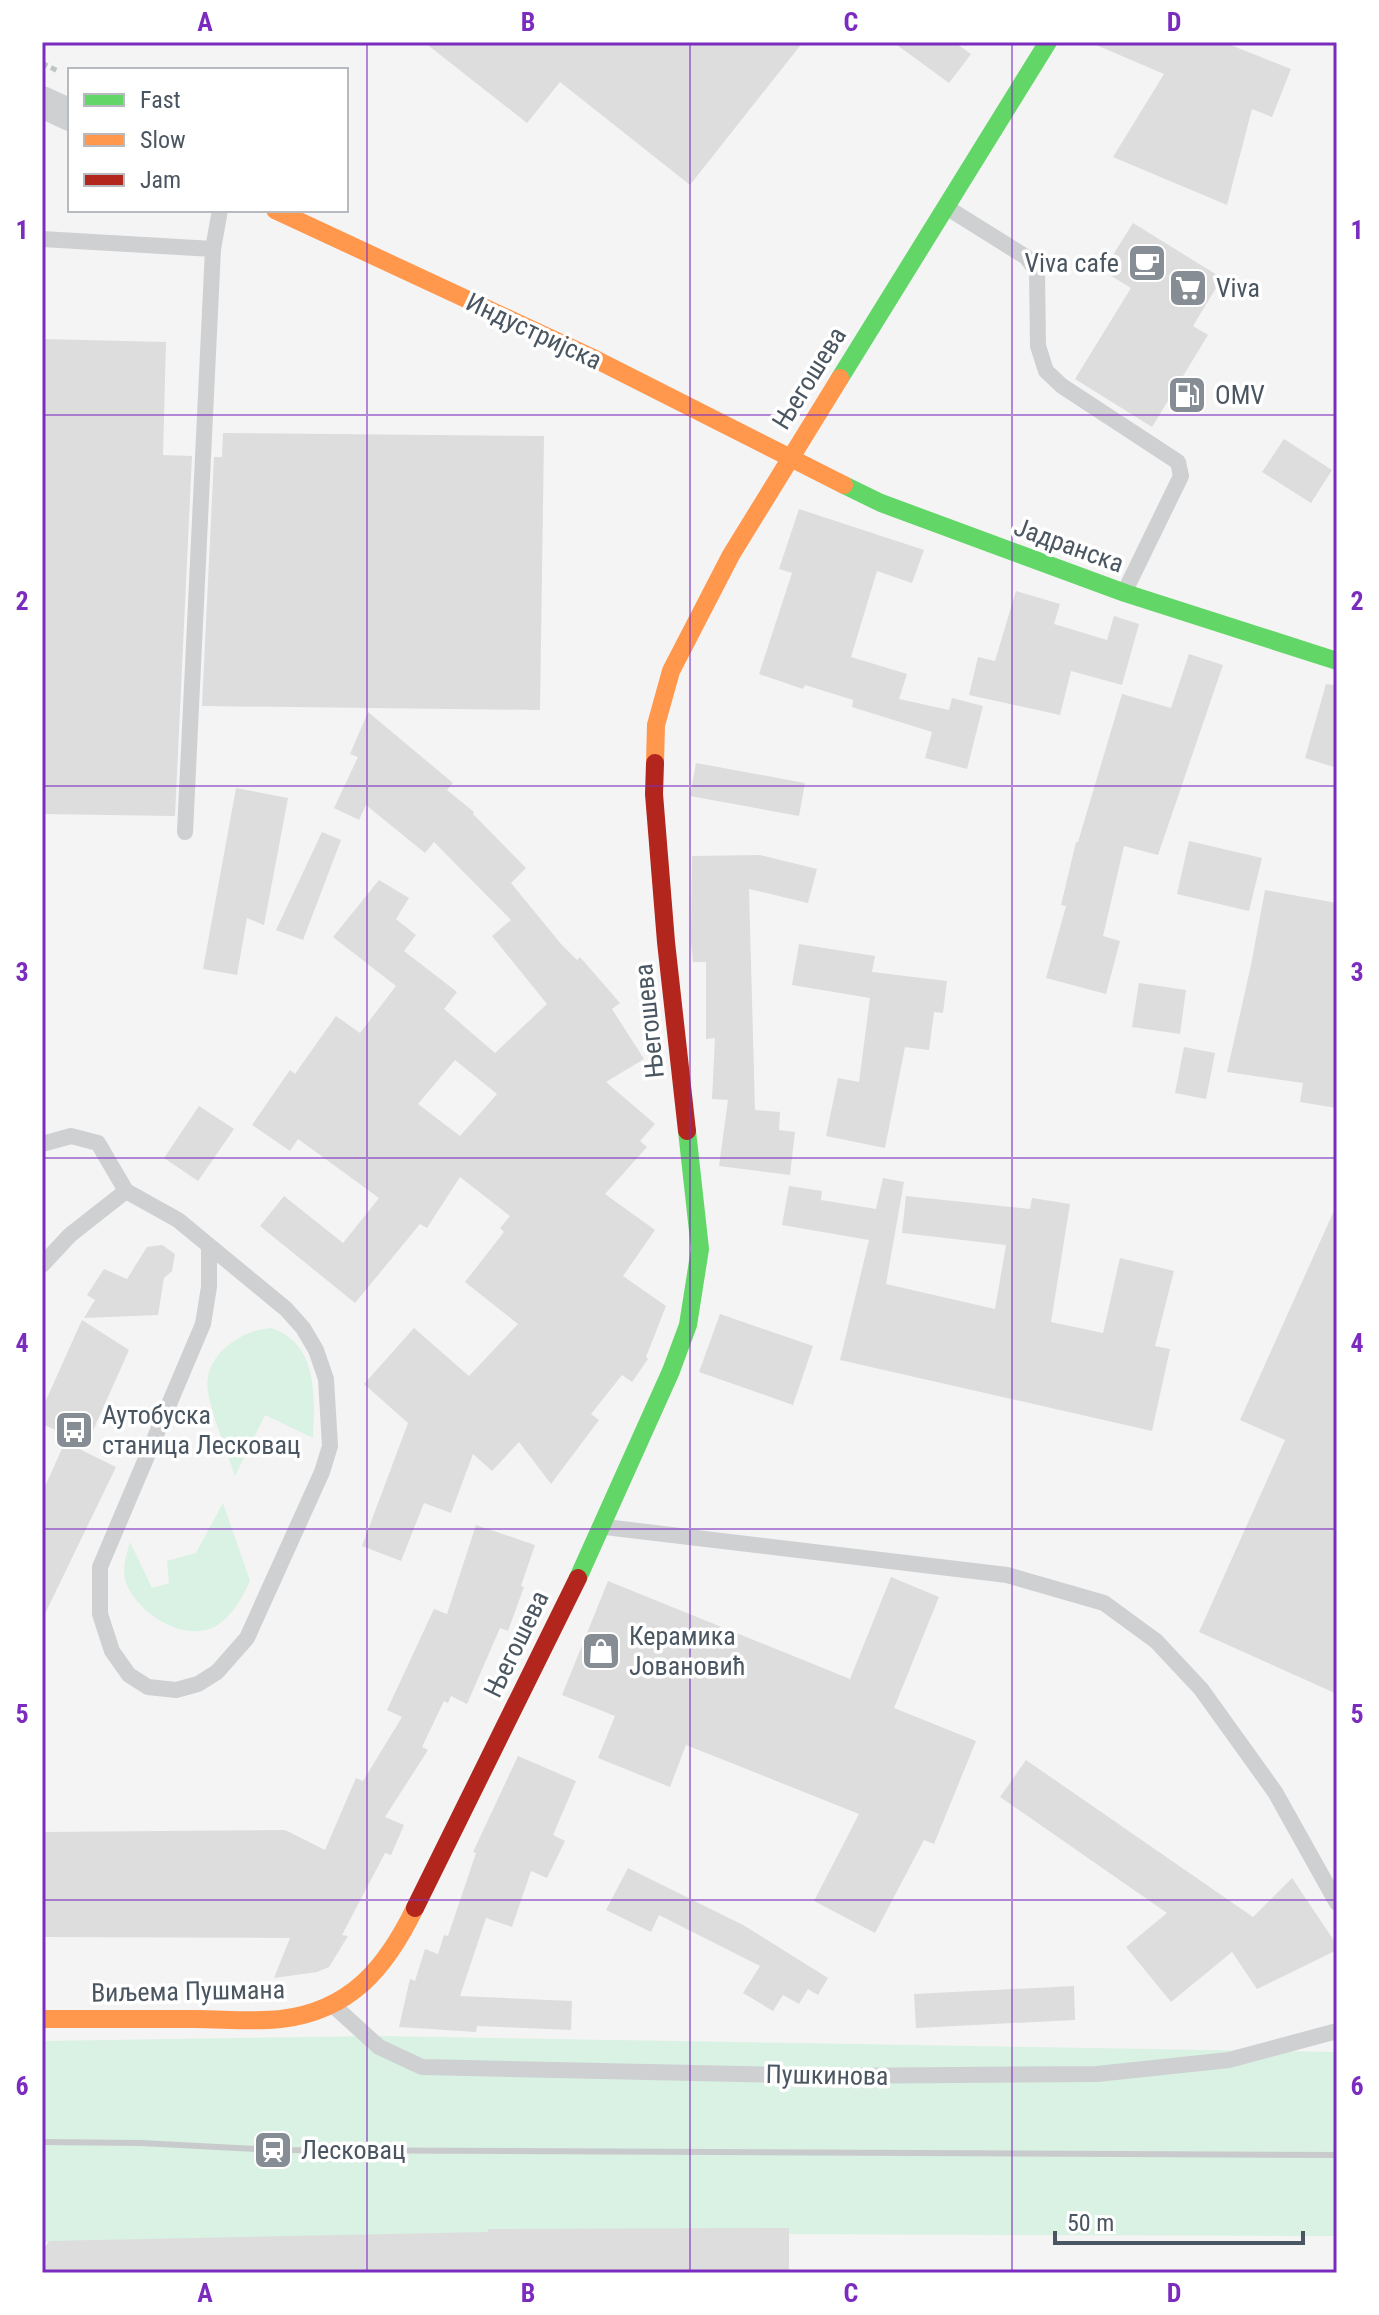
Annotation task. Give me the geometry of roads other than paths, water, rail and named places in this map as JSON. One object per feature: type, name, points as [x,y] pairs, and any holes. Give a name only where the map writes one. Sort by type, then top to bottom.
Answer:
[{"type":"street","name":"Његошева","points":[[333,2006],[363,1986],[398,1944],[603,1527],[684,1336],[696,1287],[700,1249],[666,942],[654,794],[656,725],[671,671],[736,545],[1048,42]]},
{"type":"street","points":[[42,102],[68,114]]},
{"type":"street","name":"Индустријска","points":[[279,212],[595,359],[790,459]]},
{"type":"street","name":"Јадранска","points":[[790,459],[881,503],[1125,593],[1337,661]]},
{"type":"street","name":"Виљема Пушмана","points":[[42,2019],[279,2019],[333,2006]]},
{"type":"lane","points":[[945,206],[1026,257],[1037,271],[1038,346],[1046,371],[1062,386],[1178,462],[1181,476],[1125,593]]},
{"type":"lane","points":[[185,832],[213,249],[220,212]]},
{"type":"lane","points":[[42,239],[213,249]]},
{"type":"lane","points":[[42,1144],[71,1136],[98,1143],[126,1191],[178,1220],[286,1309],[303,1328],[316,1350],[326,1379],[330,1446],[322,1472],[247,1638],[217,1672],[198,1684],[176,1690],[148,1687],[129,1675],[112,1651],[100,1614],[100,1567],[203,1324],[209,1287],[209,1248]]},
{"type":"lane","points":[[42,1265],[70,1235],[126,1191]]},
{"type":"lane","points":[[603,1527],[1007,1575],[1104,1603],[1156,1641],[1201,1689],[1275,1792],[1337,1903]]},
{"type":"lane","name":"Пушкинова","points":[[333,2006],[379,2047],[422,2067],[834,2076],[1097,2074],[1229,2060],[1337,2031]]},
{"type":"railway","points":[[42,2142],[141,2143],[273,2150],[1337,2155]]},
{"type":"place","name":"Viva cafe","points":[[1147,263]]},
{"type":"place","name":"Viva","points":[[1188,288]]},
{"type":"place","name":"OMV","points":[[1187,395]]},
{"type":"place","name":"Аутобуска станица Лесковац","points":[[74,1430]]},
{"type":"place","name":"Керамика Јовановић","points":[[601,1651]]},
{"type":"place","name":"Лесковац","points":[[273,2150]]}]
